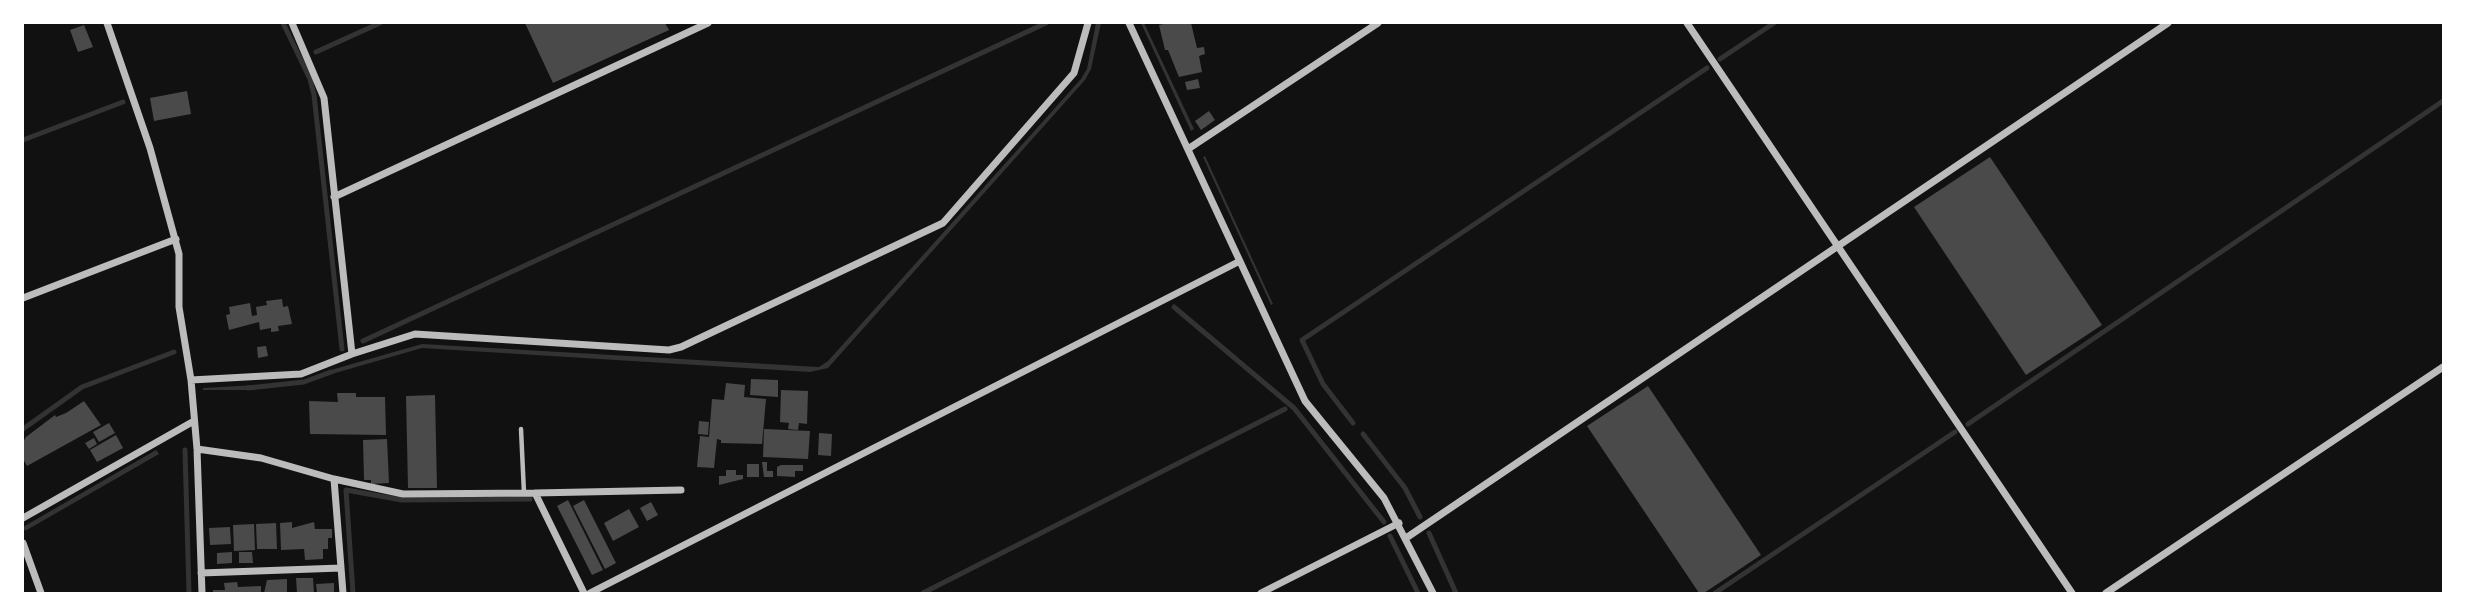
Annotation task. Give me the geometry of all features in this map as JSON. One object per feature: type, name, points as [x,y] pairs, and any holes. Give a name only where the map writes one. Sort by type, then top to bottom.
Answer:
[{"type":"street","points":[[107,23],[176,239],[179,307],[191,380],[197,449],[202,593]]},
{"type":"street","points":[[292,23],[324,98],[352,354]]},
{"type":"street","points":[[334,197],[708,23]]},
{"type":"street","points":[[191,380],[301,374],[415,334],[669,350],[681,347],[943,223],[1074,73],[1088,23]]},
{"type":"street","points":[[1129,23],[1305,401],[1384,498],[1433,593]]},
{"type":"street","points":[[1188,149],[1378,23]]},
{"type":"street","points":[[1688,23],[2072,593]]},
{"type":"street","points":[[1406,538],[2168,23]]},
{"type":"street","points":[[23,298],[176,239]]},
{"type":"street","points":[[590,593],[1240,261]]},
{"type":"street","points":[[2106,593],[2443,367]]},
{"type":"street","points":[[23,518],[194,421]]},
{"type":"street","points":[[197,449],[261,458],[334,480],[403,494],[681,490]]},
{"type":"street","points":[[334,480],[343,593]]},
{"type":"street","points":[[535,493],[584,593]]},
{"type":"street","points":[[1261,593],[1399,523]]},
{"type":"street","points":[[23,543],[41,593]]},
{"type":"street","points":[[201,573],[341,568]]},
{"type":"lane","points":[[521,429],[524,494]]},
{"type":"shaded area","points":[[1096,23],[1101,23],[1091,69],[1085,80],[828,368],[810,372],[422,348],[325,376],[324,372],[422,344],[819,367],[828,361],[1081,79],[1087,69]]},
{"type":"shaded area","points":[[1141,23],[1144,23],[1194,129],[1191,131]]},
{"type":"shaded area","points":[[1205,156],[1273,304],[1271,305],[1203,157]]},
{"type":"shaded area","points":[[256,385],[255,390],[203,390],[203,388]]},
{"type":"shaded area","points":[[156,450],[159,454],[25,531],[23,527]]},
{"type":"building","points":[[525,23],[665,23],[669,30],[553,83]]},
{"type":"building","points":[[1191,23],[1197,48],[1204,47],[1205,54],[1199,56],[1202,72],[1179,77],[1168,50],[1165,50],[1159,25]]},
{"type":"building","points":[[84,25],[93,47],[78,52],[70,30]]},
{"type":"building","points":[[1198,79],[1200,88],[1187,90],[1185,82]]},
{"type":"building","points":[[187,91],[191,114],[154,121],[150,98]]},
{"type":"building","points":[[1209,111],[1215,120],[1201,130],[1195,121]]},
{"type":"building","points":[[1990,157],[2102,325],[2026,375],[1914,207]]},
{"type":"building","points":[[282,299],[283,307],[288,306],[292,324],[278,326],[279,331],[271,332],[271,328],[260,330],[259,322],[229,330],[226,315],[230,314],[229,307],[250,303],[252,316],[257,315],[256,307],[267,305],[266,301]]},
{"type":"building","points":[[266,346],[268,356],[258,358],[257,347]]},
{"type":"building","points":[[751,379],[778,380],[778,397],[750,395]]},
{"type":"building","points":[[726,383],[745,385],[744,397],[766,399],[762,444],[721,443],[721,440],[717,439],[714,468],[697,467],[700,436],[709,437],[712,399],[724,400]]},
{"type":"building","points":[[1648,386],[1761,555],[1704,593],[1699,593],[1587,426]]},
{"type":"building","points":[[781,390],[808,391],[807,424],[799,423],[798,430],[788,429],[789,423],[780,422]]},
{"type":"building","points":[[337,393],[356,393],[356,397],[385,397],[386,435],[310,434],[309,401],[338,402]]},
{"type":"building","points":[[435,395],[437,488],[408,488],[406,396]]},
{"type":"building","points":[[84,401],[101,425],[27,466],[23,459],[23,442],[26,437],[55,415],[56,417],[66,413]]},
{"type":"building","points":[[699,421],[709,422],[708,435],[698,434]]},
{"type":"building","points":[[109,423],[115,433],[99,442],[93,432]]},
{"type":"building","points":[[764,429],[810,431],[808,459],[763,457]]},
{"type":"building","points":[[819,433],[832,434],[831,456],[818,455]]},
{"type":"building","points":[[116,435],[123,448],[97,462],[90,450]]},
{"type":"building","points":[[94,438],[97,444],[89,449],[85,443]]},
{"type":"building","points":[[387,439],[389,483],[371,484],[371,480],[364,480],[363,440]]},
{"type":"building","points":[[762,462],[767,462],[767,471],[773,471],[773,477],[764,477]]},
{"type":"building","points":[[747,464],[759,464],[759,477],[747,477]]},
{"type":"building","points":[[803,465],[803,471],[795,471],[795,477],[777,476],[777,467]]},
{"type":"building","points":[[726,470],[736,470],[736,475],[743,475],[743,479],[719,485],[719,476],[726,476]]},
{"type":"building","points":[[568,500],[603,570],[592,575],[557,506]]},
{"type":"building","points":[[584,500],[616,563],[605,569],[573,506]]},
{"type":"building","points":[[651,502],[658,515],[647,521],[640,508]]},
{"type":"building","points":[[629,509],[639,527],[613,541],[604,523]]},
{"type":"building","points":[[292,522],[292,528],[314,522],[315,529],[332,529],[332,538],[328,538],[328,549],[323,549],[323,559],[305,560],[304,549],[281,550],[280,523]]},
{"type":"building","points":[[276,523],[277,549],[257,549],[256,524]]},
{"type":"building","points":[[254,524],[255,550],[234,551],[233,525]]},
{"type":"building","points":[[230,527],[231,544],[210,545],[209,528]]},
{"type":"building","points":[[232,552],[232,563],[217,564],[217,553]]},
{"type":"building","points":[[239,552],[252,552],[253,563],[239,563]]},
{"type":"building","points":[[296,578],[313,578],[314,593],[297,593]]},
{"type":"building","points":[[287,579],[287,593],[264,593],[267,580]]},
{"type":"building","points":[[237,582],[238,587],[261,586],[261,593],[213,593],[213,590],[225,590],[224,583]]},
{"type":"building","points":[[334,583],[334,593],[317,593],[316,584]]},
{"type":"waterway","points":[[283,23],[310,79],[314,95],[342,349]]},
{"type":"waterway","points":[[316,52],[380,23]]},
{"type":"waterway","points":[[363,341],[1046,23]]},
{"type":"waterway","points":[[1720,59],[1774,23]]},
{"type":"waterway","points":[[1353,423],[1323,384],[1302,340],[1707,68]]},
{"type":"waterway","points":[[1968,424],[2443,101]]},
{"type":"waterway","points":[[23,140],[123,102]]},
{"type":"waterway","points":[[1174,307],[1294,408],[1384,522]]},
{"type":"waterway","points":[[23,429],[82,387],[174,352]]},
{"type":"waterway","points":[[248,388],[304,382],[331,372]]},
{"type":"waterway","points":[[923,593],[1285,409]]},
{"type":"waterway","points":[[1715,593],[1955,432]]},
{"type":"waterway","points":[[1363,434],[1405,488],[1420,517]]},
{"type":"waterway","points":[[185,450],[189,593]]},
{"type":"waterway","points":[[353,593],[346,490],[402,500],[530,499]]},
{"type":"waterway","points":[[1429,533],[1456,593]]},
{"type":"waterway","points":[[1390,536],[1418,593]]}]
